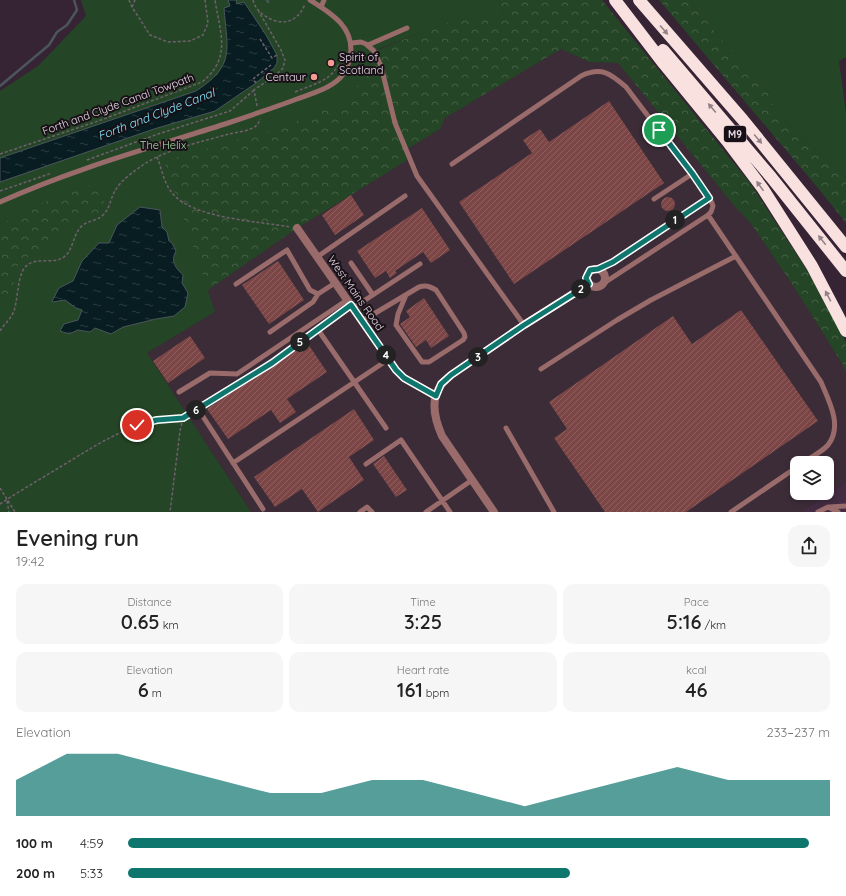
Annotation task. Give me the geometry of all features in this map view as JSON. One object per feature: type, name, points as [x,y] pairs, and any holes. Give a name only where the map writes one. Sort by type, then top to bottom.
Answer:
[{"type":"highway","points":[[615,0],[763,188],[812,266],[846,331]]},
{"type":"highway","name":"M9","points":[[620,0],[766,171],[846,271]]},
{"type":"highway","name":"M9","points":[[639,0],[743,120],[846,247]]},
{"type":"street","name":"West Mains Road","points":[[297,228],[404,378],[436,396]]},
{"type":"street","points":[[593,269],[602,271],[604,281],[601,285],[595,287],[589,284],[586,278],[588,272],[593,269]]},
{"type":"street","points":[[494,512],[442,436],[436,422],[436,396],[441,384],[451,375],[524,325],[589,284]]},
{"type":"lane","points":[[0,202],[60,177],[259,113],[332,85],[340,78],[350,61],[352,43],[341,24],[328,11],[309,0]]},
{"type":"lane","points":[[322,7],[324,0]]},
{"type":"lane","points":[[368,45],[407,28]]},
{"type":"lane","points":[[352,43],[362,42],[374,51],[395,123],[417,176],[524,325]]},
{"type":"lane","points":[[452,164],[589,72],[607,72],[626,87],[692,174],[713,206],[708,215],[601,285]]},
{"type":"lane","points":[[654,199],[692,174]]},
{"type":"lane","points":[[317,257],[405,196]]},
{"type":"lane","points":[[598,269],[613,262],[709,198]]},
{"type":"lane","points":[[708,215],[821,382],[833,410],[836,433],[828,445],[812,456]]},
{"type":"lane","points":[[236,284],[287,250],[310,290],[318,294]]},
{"type":"lane","points":[[541,369],[644,304],[736,256]]},
{"type":"lane","points":[[351,263],[373,295]]},
{"type":"lane","points":[[353,308],[420,264]]},
{"type":"lane","points":[[270,332],[313,302],[318,294],[335,283]]},
{"type":"lane","points":[[362,321],[419,287],[425,285],[436,290],[464,333],[465,337],[463,340],[429,362],[422,362],[396,325],[398,314],[406,295]]},
{"type":"lane","points":[[179,392],[210,374],[237,374],[347,300]]},
{"type":"lane","points":[[321,334],[386,428]]},
{"type":"lane","points":[[233,463],[389,359]]},
{"type":"lane","points":[[202,415],[262,509]]},
{"type":"lane","points":[[506,428],[554,512]]},
{"type":"lane","points":[[366,464],[401,440],[450,512]]},
{"type":"lane","points":[[731,512],[790,471]]},
{"type":"lane","points":[[426,512],[472,480]]},
{"type":"lane","points":[[818,512],[828,507],[844,506],[846,511]]},
{"type":"lane","points":[[360,512],[367,507],[372,512]]},
{"type":"lane","points":[[828,507],[838,512]]},
{"type":"path","points":[[129,0],[150,35],[168,42],[190,41],[204,36],[208,23],[205,0]]},
{"type":"path","points":[[132,7],[135,0]]},
{"type":"path","name":"Forth and Clyde Canal Towpath","points":[[0,154],[101,120],[202,82],[214,71],[222,54],[215,0]]},
{"type":"path","points":[[87,160],[158,134],[230,111],[254,90],[277,74],[283,68],[285,60],[253,0]]},
{"type":"path","points":[[258,10],[273,20],[286,22],[297,17],[309,0]]},
{"type":"path","points":[[260,39],[272,58],[277,55]]},
{"type":"path","points":[[291,93],[325,80],[332,75],[341,62],[344,45]]},
{"type":"path","points":[[256,83],[253,79],[271,65]]},
{"type":"path","points":[[0,331],[13,312],[24,270],[30,263],[37,260],[58,260],[65,256],[83,224],[103,216],[118,185],[144,164],[157,157],[200,142],[249,129],[257,125],[261,118],[254,90]]},
{"type":"path","points":[[157,157],[167,186],[182,202],[196,209],[234,219],[297,228]]},
{"type":"path","points":[[0,191],[58,170]]},
{"type":"path","points":[[0,504],[114,435],[137,425],[173,418],[183,418],[272,363],[320,327]]},
{"type":"path","points":[[170,512],[183,418]]},
{"type":"path","points":[[0,488],[15,512]]},
{"type":"path","points":[[7,500],[9,512]]},
{"type":"shaded area","points":[[561,49],[589,62],[618,63],[736,208],[749,221],[792,284],[843,365],[846,374],[846,482],[834,490],[834,456],[790,456],[790,500],[819,500],[801,512],[251,512],[147,353],[215,312],[208,290],[297,228],[407,159],[403,151],[440,129],[445,118]]},
{"type":"shaded area","points":[[846,482],[846,512],[801,512],[819,500],[834,500],[834,490]]},
{"type":"green space","name":"The Helix","points":[[81,0],[499,0],[503,13],[500,18],[488,18],[424,31],[374,51],[406,150],[404,151],[407,160],[297,228],[208,290],[215,312],[147,353],[251,512],[0,512],[0,91],[38,66],[86,16]]},
{"type":"green space","points":[[499,0],[602,0],[750,183],[812,278],[846,342],[846,374],[843,365],[792,284],[749,221],[736,208],[618,63],[589,62],[561,49],[445,118],[440,129],[404,151],[407,160],[297,228],[208,290],[164,161],[292,124],[320,106],[336,107],[354,90],[368,70],[363,56],[365,54],[465,17],[500,18],[503,13]]},
{"type":"green space","points":[[659,0],[690,0],[721,39],[764,82],[772,103],[791,127],[846,178],[846,223],[818,188]]},
{"type":"green space","points":[[690,0],[846,0],[846,57],[839,61],[846,113],[846,178],[791,127],[772,103],[764,82],[721,39]]},
{"type":"green space","points":[[92,184],[104,199],[103,211],[95,217],[83,217],[69,233],[59,235],[18,264],[10,298],[4,307],[0,309],[0,226],[21,213],[56,197]]},
{"type":"water","name":"Forth and Clyde Canal","points":[[228,0],[236,0],[237,4],[244,2],[266,35],[277,55],[277,63],[274,68],[256,83],[215,111],[154,129],[0,182],[0,158],[196,91],[209,82],[218,73],[226,56],[227,35],[224,8],[230,6]]},
{"type":"water","points":[[140,207],[160,210],[162,227],[167,232],[169,241],[172,243],[176,251],[174,255],[174,262],[178,270],[183,275],[182,283],[188,293],[185,307],[174,316],[123,327],[111,334],[95,328],[90,332],[78,330],[69,334],[60,331],[64,324],[78,320],[82,310],[76,308],[65,300],[53,302],[52,301],[59,288],[73,281],[82,261],[99,243],[109,243],[117,225]]},
{"type":"building","points":[[609,101],[664,183],[514,284],[459,202],[532,153],[523,140],[540,129],[549,142]]},
{"type":"building","points":[[351,195],[364,215],[335,235],[322,215]]},
{"type":"building","points":[[665,197],[671,197],[675,201],[675,207],[671,211],[665,211],[661,207],[661,201]]},
{"type":"building","points":[[422,208],[450,250],[431,263],[423,252],[395,271],[397,273],[390,278],[386,271],[375,278],[357,251]]},
{"type":"building","points":[[278,261],[304,300],[269,324],[242,285]]},
{"type":"building","points":[[424,298],[449,336],[431,348],[426,340],[416,347],[400,324],[410,317],[406,311]]},
{"type":"building","points":[[741,310],[818,421],[686,512],[605,512],[554,438],[567,429],[549,402],[673,316],[692,344]]},
{"type":"building","points":[[190,336],[205,358],[168,383],[153,361]]},
{"type":"building","points":[[306,341],[327,372],[287,399],[296,412],[280,423],[271,410],[228,439],[207,409]]},
{"type":"building","points":[[354,409],[374,440],[349,457],[364,480],[318,512],[302,489],[275,507],[254,477]]},
{"type":"building","points":[[384,456],[407,490],[396,497],[373,464]]},
{"type":"waterway","points":[[0,86],[49,45],[57,32],[67,25],[77,10],[74,0]]},
{"type":"place","name":"Spirit of Scotland","points":[[331,63]]},
{"type":"place","name":"Centaur","points":[[314,77]]},
{"type":"route","points":[[137,425],[157,420],[183,418],[272,363],[351,305],[396,370],[415,386],[436,396],[441,384],[451,375],[524,325],[589,284],[586,278],[590,270],[598,269],[613,262],[709,198],[659,130]]}]
